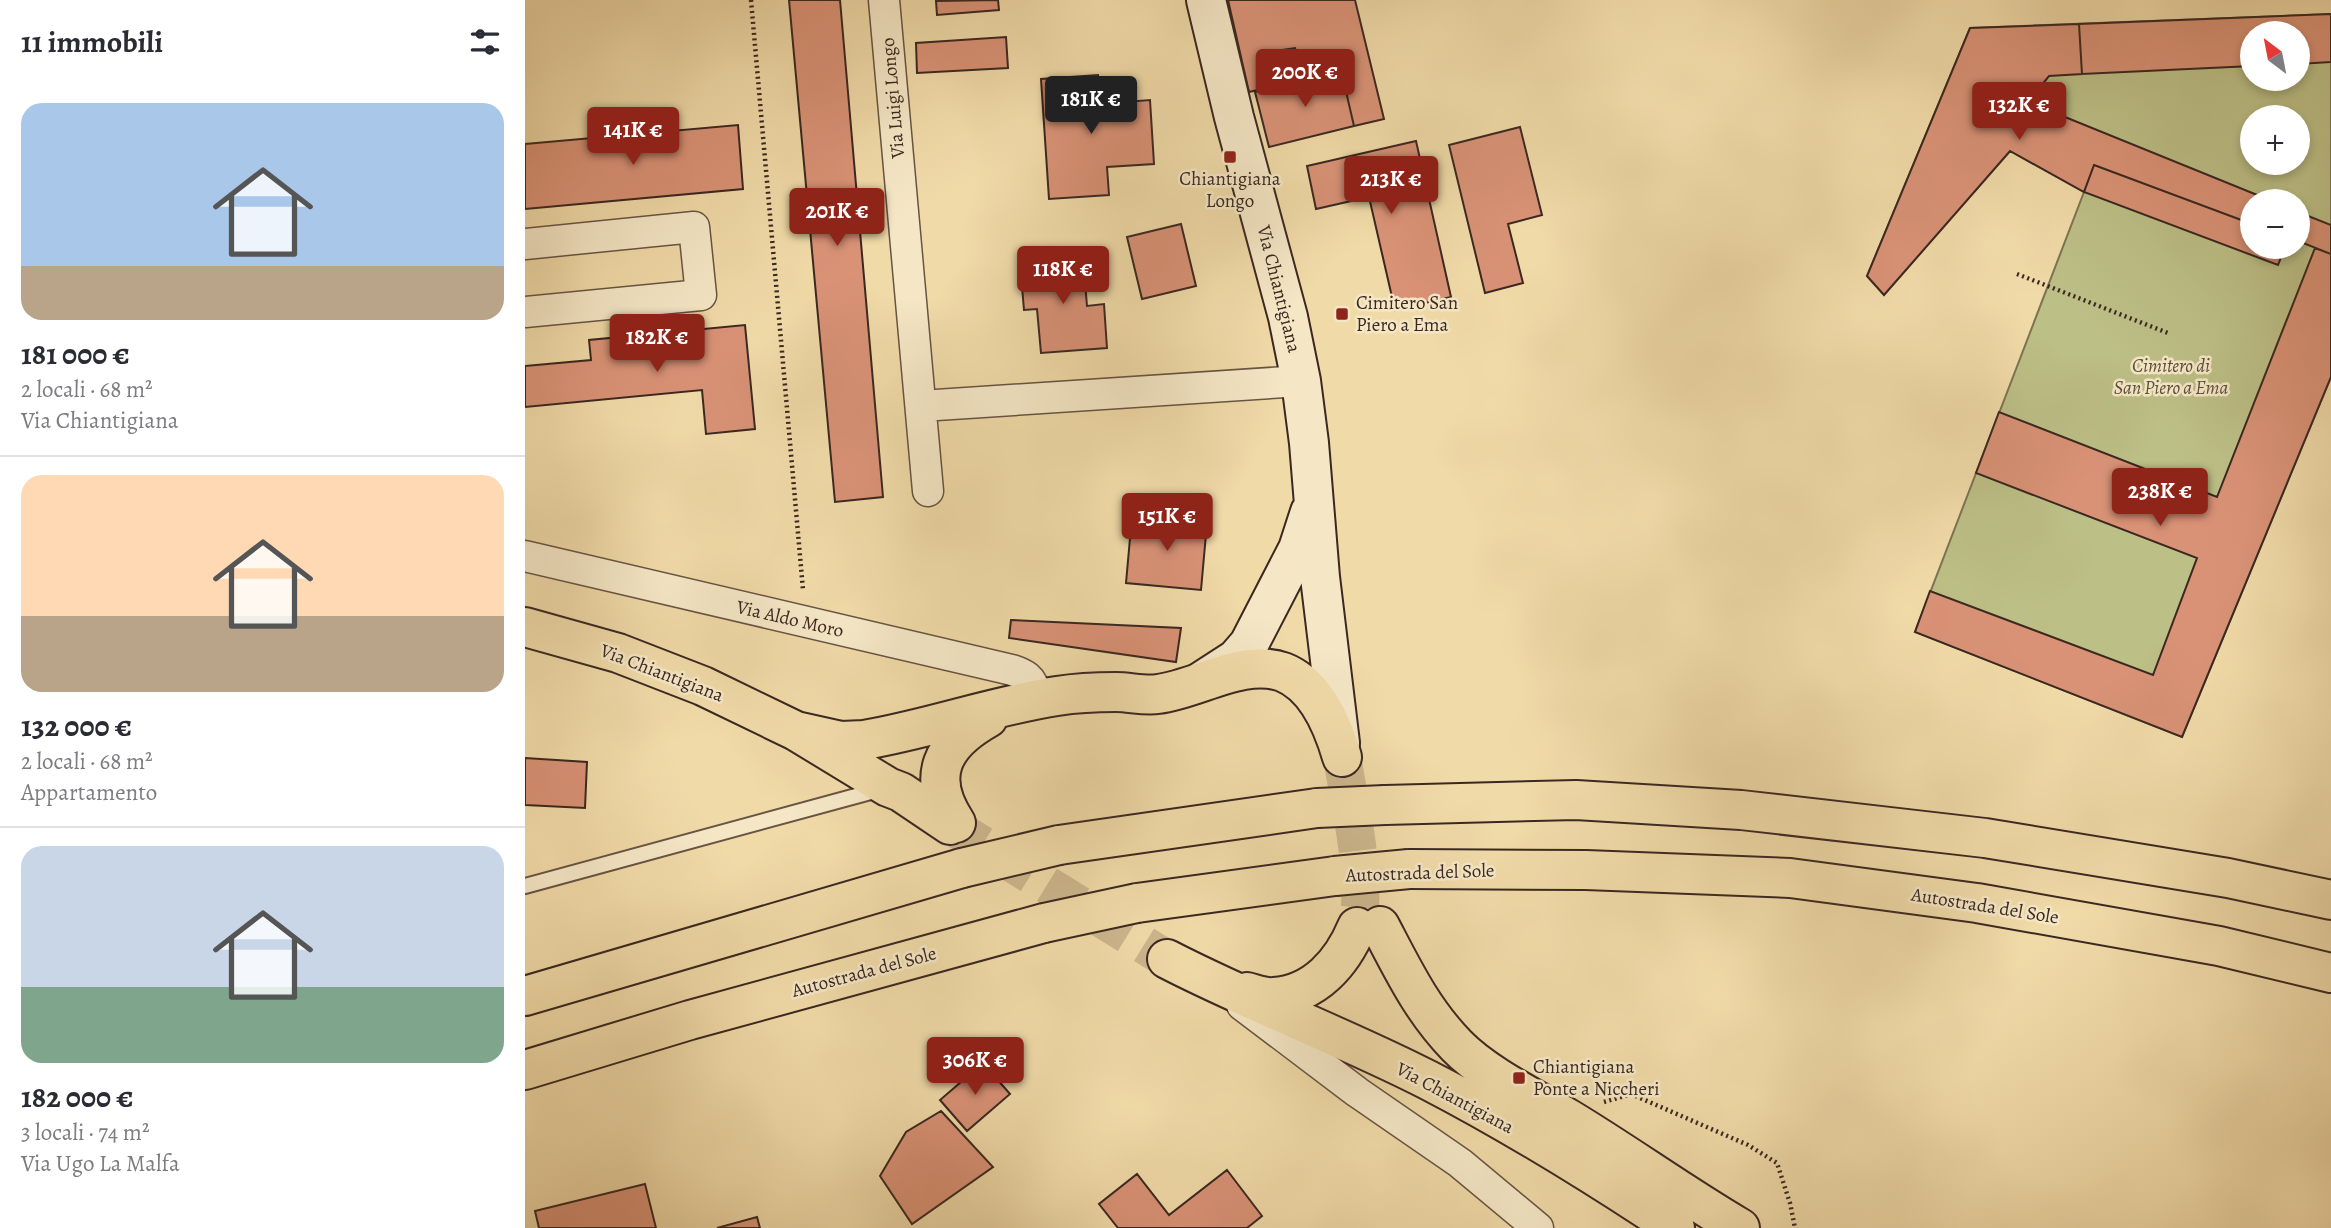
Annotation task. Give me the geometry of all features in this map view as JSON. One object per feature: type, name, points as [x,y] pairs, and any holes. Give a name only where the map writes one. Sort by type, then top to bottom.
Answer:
[{"type":"main road","name":"Via Chiantigiana","points":[[525,627],[618,653],[703,686],[796,731],[953,824],[942,797],[940,783],[941,764],[949,748],[961,735],[1020,703]]},
{"type":"main road","name":"Via Chiantigiana","points":[[796,731],[841,741],[864,740],[909,732],[1020,703],[1090,692],[1157,694],[1254,669],[1269,669],[1285,673],[1300,682],[1320,706],[1342,757]]},
{"type":"main road","points":[[525,996],[963,868],[1059,845],[1317,808],[1576,800],[1741,810],[1985,838],[2228,878],[2331,900]]},
{"type":"main road","name":"Autostrada del Sole","points":[[525,1070],[690,1020],[1044,923],[1137,903],[1335,876],[1409,869],[1586,870],[1790,878],[2004,908],[2219,946],[2331,973]]},
{"type":"main road","name":"Via Chiantigiana","points":[[1224,988],[1272,997],[1291,994],[1325,976],[1350,942],[1368,926],[1438,1026],[1460,1050],[1505,1082],[1571,1120],[1740,1228]]},
{"type":"main road","name":"Via Chiantigiana","points":[[1167,958],[1224,988],[1428,1080],[1604,1181],[1675,1228]]},
{"type":"street","name":"Via Luigi Longo","points":[[884,0],[928,491]]},
{"type":"street","name":"Via Chiantigiana","points":[[1206,0],[1234,117],[1288,317],[1300,382],[1328,653],[1342,757]]},
{"type":"street","points":[[525,244],[694,227],[701,295],[525,312]]},
{"type":"street","points":[[921,406],[1300,382]]},
{"type":"street","name":"Via Chiantigiana","points":[[1195,685],[1236,659],[1249,644],[1298,550],[1313,500]]},
{"type":"street","name":"Via Aldo Moro","points":[[525,556],[1023,674],[1029,679],[1034,692],[1020,703]]},
{"type":"street","points":[[1224,988],[1246,1009],[1357,1092],[1461,1163],[1538,1228]]},
{"type":"lane","points":[[525,886],[888,787]]},
{"type":"path","points":[[751,0],[806,622]]},
{"type":"path","points":[[2017,274],[2168,333]]},
{"type":"path","points":[[1600,1104],[1631,1094],[1748,1145],[1777,1163],[1795,1228]]},
{"type":"green space","name":"Cimitero di San Piero a Ema","points":[[2331,14],[2331,377],[2182,737],[1915,632],[2084,192],[2010,151],[1884,295],[1867,276],[1970,28]]},
{"type":"building","points":[[789,0],[840,0],[883,497],[835,502]]},
{"type":"building","points":[[998,0],[999,10],[937,15],[936,1]]},
{"type":"building","points":[[1228,0],[1355,0],[1384,119],[1354,126],[1341,70],[1249,92]],"holes":[[[1295,48],[1298,63],[1284,66],[1281,50]]]},
{"type":"building","points":[[2331,14],[2331,62],[2310,63],[2310,21],[2240,21],[2240,67],[2082,74],[2079,24]]},
{"type":"building","points":[[2079,24],[2082,74],[2049,76],[2028,102],[2242,189],[2240,189],[2240,220],[2094,165],[2084,192],[2010,151],[1884,295],[1867,276],[1970,28]]},
{"type":"building","points":[[1006,37],[1008,68],[917,73],[916,43]]},
{"type":"building","points":[[1341,70],[1354,126],[1269,147],[1255,92]]},
{"type":"building","points":[[1098,75],[1100,104],[1150,100],[1154,164],[1107,167],[1109,195],[1049,199],[1041,79]]},
{"type":"building","points":[[738,125],[743,189],[525,209],[525,144]]},
{"type":"building","points":[[1520,127],[1542,215],[1508,224],[1523,283],[1485,293],[1449,145]]},
{"type":"building","points":[[1416,141],[1451,297],[1395,310],[1369,197],[1316,209],[1307,166]]},
{"type":"building","points":[[2094,165],[2240,220],[2240,251],[2084,192]]},
{"type":"building","points":[[2310,217],[2331,225],[2331,254],[2310,246]]},
{"type":"building","points":[[1181,224],[1196,286],[1142,299],[1127,237]]},
{"type":"building","points":[[2315,248],[2331,254],[2331,377],[2182,737],[1915,632],[1930,591],[2153,675],[2197,558],[1976,473],[1999,412],[2217,497]]},
{"type":"building","points":[[1083,258],[1087,306],[1104,304],[1107,348],[1041,353],[1037,309],[1024,310],[1020,263]]},
{"type":"building","points":[[2262,259],[2280,259],[2278,265]]},
{"type":"building","points":[[745,325],[755,429],[706,434],[702,390],[525,407],[525,366],[591,360],[589,340]]},
{"type":"building","points":[[1132,516],[1207,523],[1201,590],[1126,583]]},
{"type":"building","points":[[1011,620],[1181,628],[1176,662],[1009,638]]},
{"type":"building","points":[[525,758],[587,762],[585,808],[525,805]]},
{"type":"building","points":[[983,1063],[1010,1094],[967,1131],[940,1100]]},
{"type":"building","points":[[941,1111],[993,1167],[912,1224],[880,1176],[906,1132]]},
{"type":"building","points":[[1227,1170],[1262,1216],[1247,1228],[1118,1228],[1099,1204],[1137,1174],[1169,1215]]},
{"type":"building","points":[[645,1184],[656,1228],[539,1228],[535,1211]]},
{"type":"building","points":[[757,1217],[760,1228],[717,1228]]},
{"type":"tunnel","points":[[1342,757],[1359,865],[1360,908],[1357,927]]},
{"type":"tunnel","points":[[950,825],[1167,959]]},
{"type":"place","name":"Chiantigiana Longo","points":[[1230,157]]},
{"type":"place","name":"Cimitero San Piero a Ema","points":[[1342,314]]},
{"type":"place","name":"Chiantigiana Ponte a Niccheri","points":[[1519,1078]]}]
